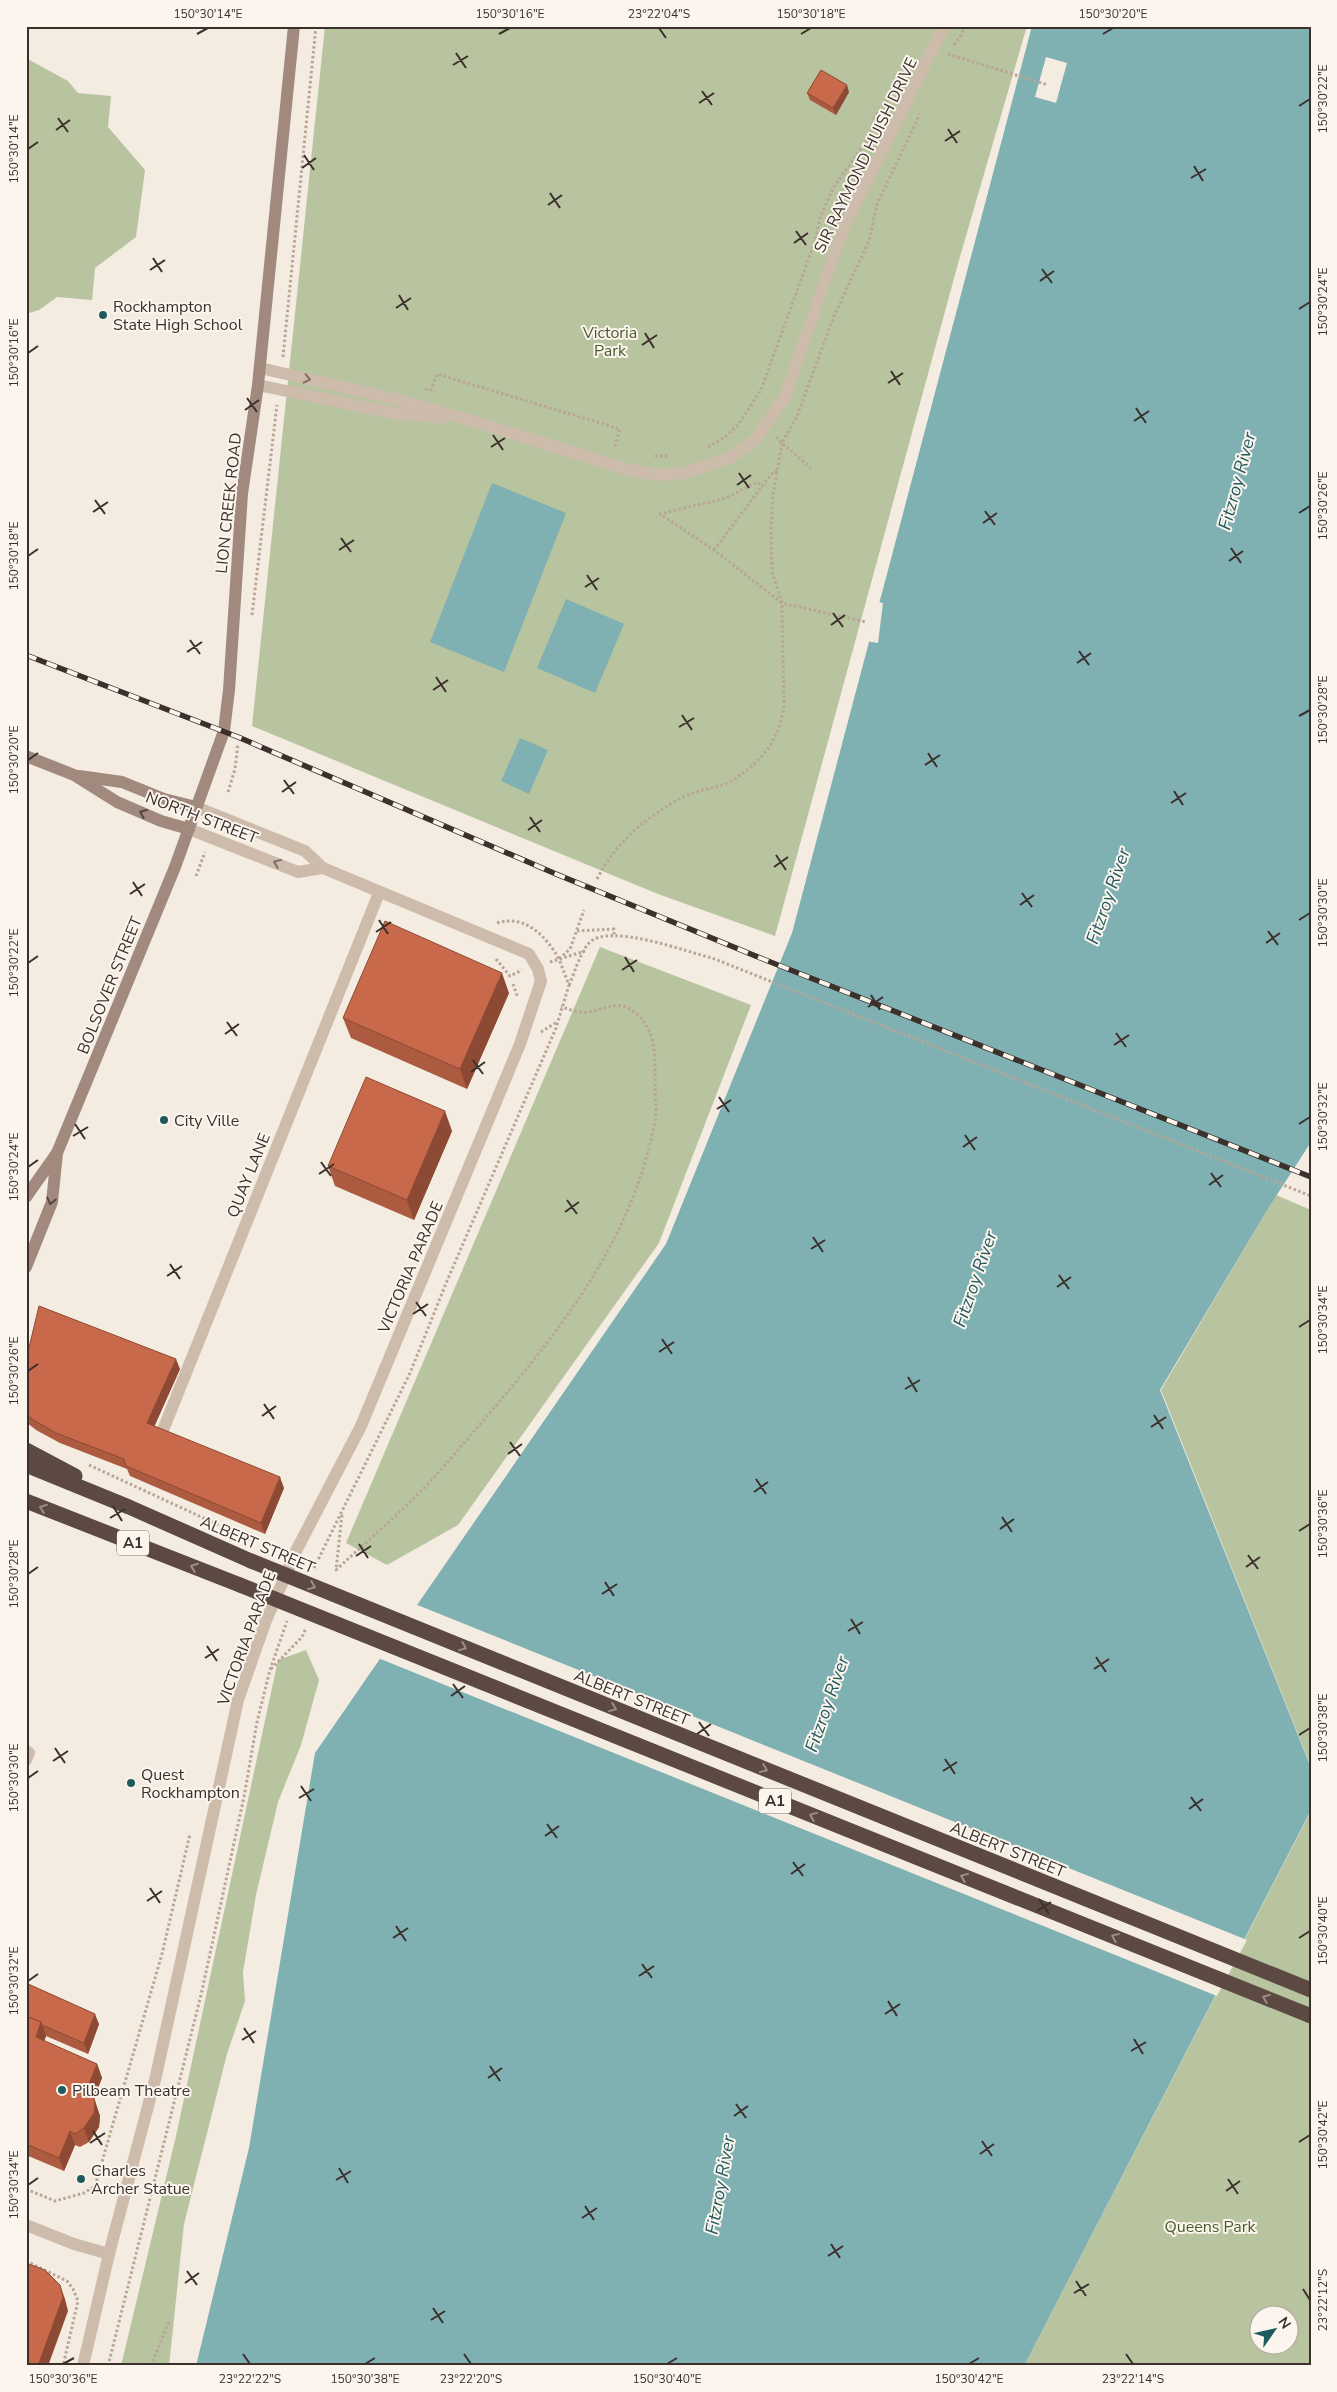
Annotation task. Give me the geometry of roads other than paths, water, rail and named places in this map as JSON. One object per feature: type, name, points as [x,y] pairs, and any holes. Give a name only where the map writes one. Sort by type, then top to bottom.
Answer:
[{"type":"highway","points":[[26,1450],[128,1506]]},
{"type":"highway","name":"ALBERT STREET","points":[[26,1465],[128,1506],[251,1561],[1311,1990]]},
{"type":"highway","name":"A1","points":[[26,1501],[240,1585],[1311,2016]]},
{"type":"street","name":"LION CREEK ROAD","points":[[189,829],[224,731],[229,690],[242,494],[260,368],[294,26]]},
{"type":"street","name":"SIR RAYMOND HUISH DRIVE","points":[[260,368],[395,399],[476,422],[628,470],[659,475],[684,473],[716,464],[729,458],[754,441],[784,396],[843,229],[944,26]]},
{"type":"street","name":"SIR RAYMOND HUISH DRIVE","points":[[258,385],[392,413],[476,422]]},
{"type":"street","name":"NORTH STREET","points":[[26,756],[74,776],[117,802],[161,821],[189,829],[298,872],[323,868]]},
{"type":"street","name":"NORTH STREET","points":[[74,776],[122,782],[164,798],[196,807],[305,851],[323,868],[379,893],[506,944]]},
{"type":"street","name":"BOLSOVER STREET","points":[[26,1197],[57,1153],[189,829]]},
{"type":"street","name":"QUAY LANE","points":[[153,1454],[379,893]]},
{"type":"street","name":"VICTORIA PARADE","points":[[82,2366],[109,2254],[156,2076],[238,1700],[266,1623],[296,1551],[361,1426],[520,1044],[541,981],[538,969],[529,954],[506,944]]},
{"type":"street","name":"BOLSOVER STREET","points":[[26,1267],[52,1202],[57,1153]]},
{"type":"street","points":[[26,1751],[29,1753],[26,1760]]},
{"type":"street","points":[[26,2225],[74,2244],[109,2254]]},
{"type":"water","name":"Fitzroy River","points":[[1032,26],[1311,26],[1311,1142],[1269,1207],[1160,1390],[1311,1768],[1311,1810],[1024,2366],[196,2366],[249,2148],[315,1753],[666,1244],[792,933]]},
{"type":"water","points":[[492,483],[566,513],[504,672],[430,642]]},
{"type":"water","points":[[566,599],[624,624],[595,693],[537,668]]},
{"type":"water","points":[[520,738],[548,750],[529,794],[501,781]]},
{"type":"railway","points":[[26,655],[238,737],[556,874],[758,957],[1311,1177]]},
{"type":"place","name":"Rockhampton State High School","points":[[103,315]]},
{"type":"place","name":"City Ville","points":[[164,1120]]},
{"type":"place","name":"Quest Rockhampton","points":[[131,1783]]},
{"type":"place","name":"Pilbeam Theatre","points":[[62,2090]]},
{"type":"place","name":"Charles Archer Statue","points":[[81,2179]]},
{"type":"park label","name":"Victoria Park","points":[[610,341]]},
{"type":"park label","name":"Queens Park","points":[[1210,2226]]}]
